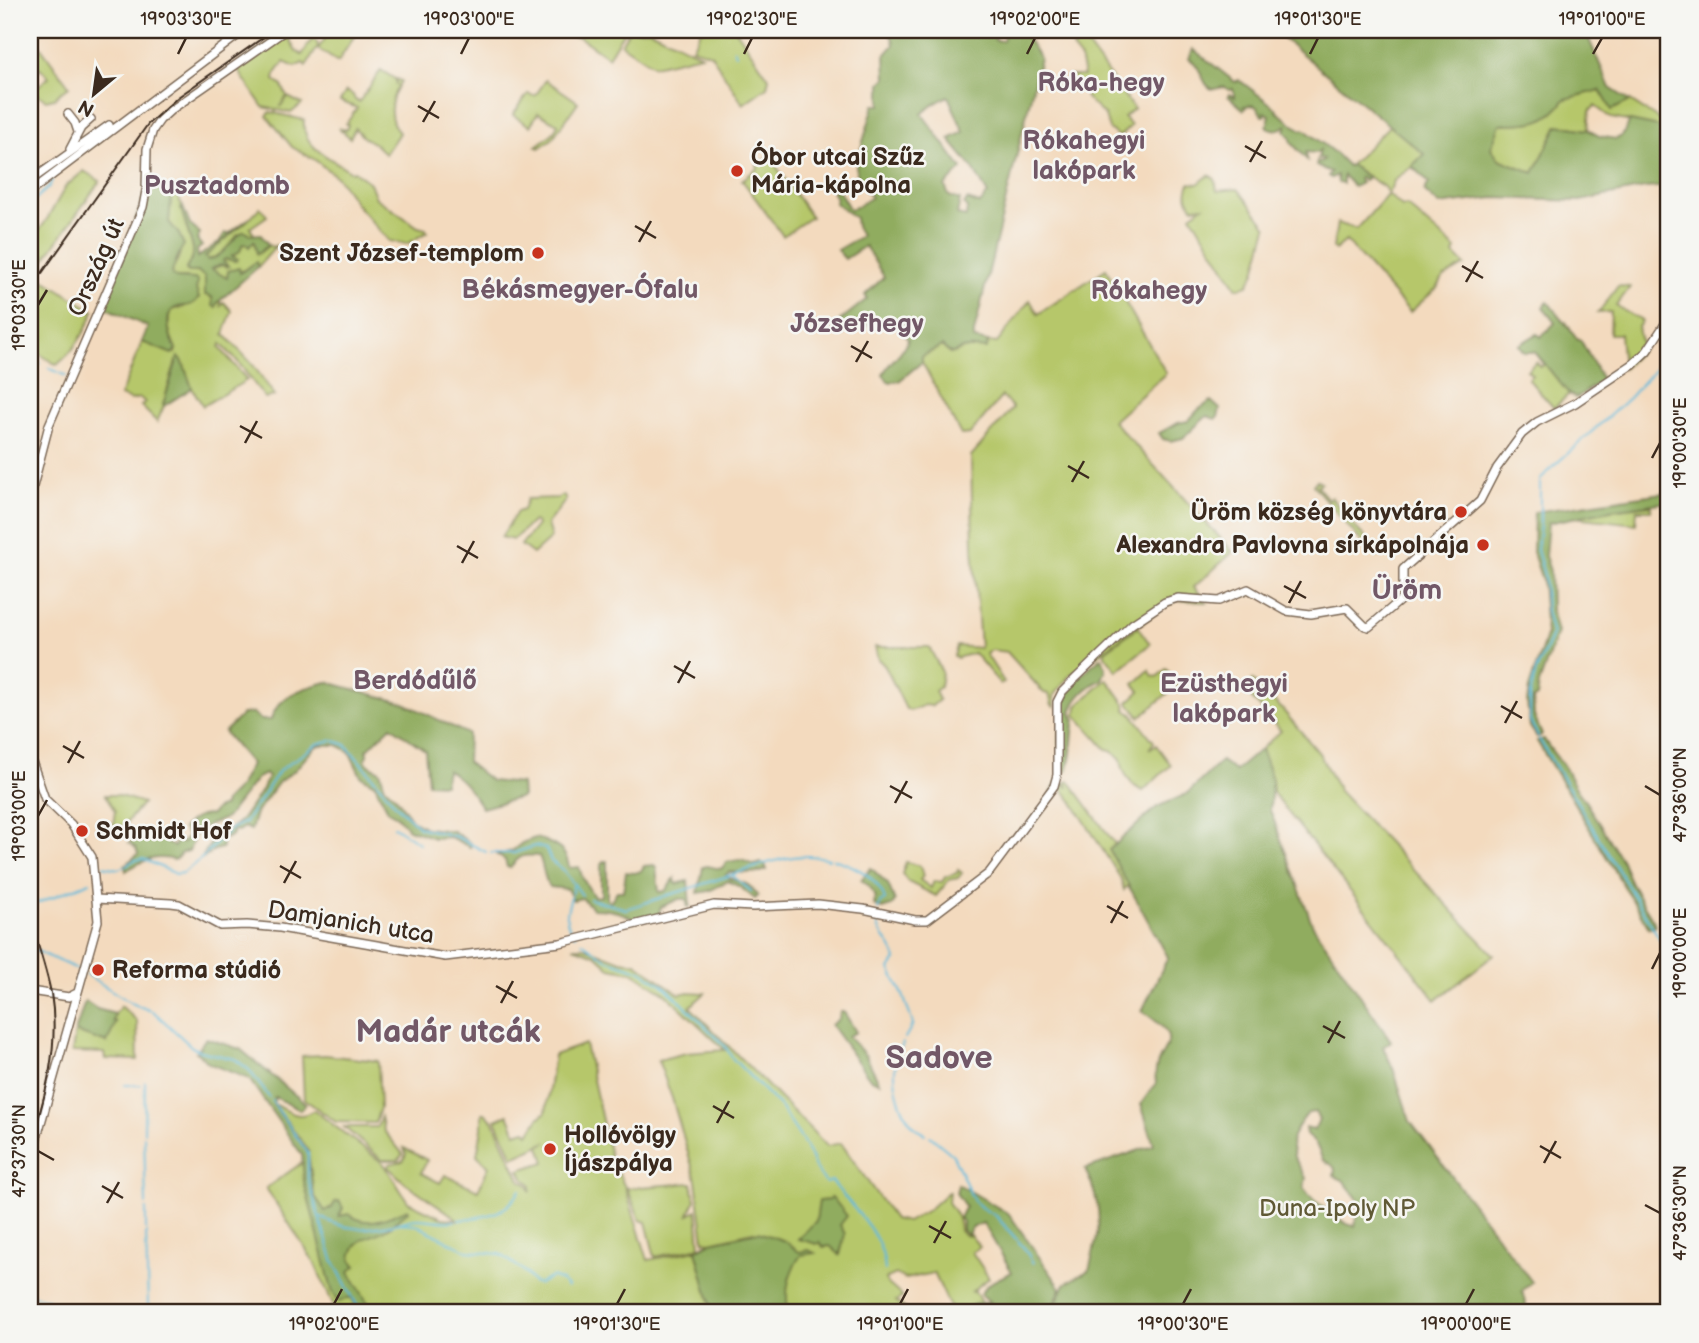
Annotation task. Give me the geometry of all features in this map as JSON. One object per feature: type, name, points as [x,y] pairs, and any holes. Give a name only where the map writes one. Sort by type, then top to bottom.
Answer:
[{"type":"main road","points":[[30,181],[238,30]]},
{"type":"main road","points":[[30,191],[245,30]]},
{"type":"main road","name":"Ország út","points":[[30,498],[44,437],[142,207],[146,191],[147,153],[155,127],[171,110],[286,30]]},
{"type":"main road","points":[[68,114],[78,133]]},
{"type":"main road","points":[[61,167],[78,133],[92,119]]},
{"type":"main road","name":"Damjanich utca","points":[[96,896],[177,904],[220,926],[280,928],[445,957],[587,937],[714,905],[752,907],[818,904],[927,920],[989,873],[1055,786],[1057,702],[1060,695],[1132,624],[1161,605],[1178,598],[1219,601],[1248,589],[1286,611],[1311,614],[1349,608],[1368,627],[1402,600],[1404,594],[1398,580],[1403,569],[1480,501],[1497,468],[1522,434],[1537,422],[1575,403],[1627,369],[1647,351],[1669,318]]},
{"type":"main road","points":[[30,756],[45,799],[75,830],[89,852],[93,864],[97,927],[73,999],[30,1162]]},
{"type":"main road","points":[[30,991],[73,999]]},
{"type":"green space","points":[[289,30],[294,30],[287,35],[295,50],[302,55],[312,39],[317,42],[318,47],[306,66],[303,63],[295,67],[284,62],[275,75],[274,80],[282,86],[287,96],[280,107],[288,97],[302,104],[291,113],[263,107],[237,69],[239,64]]},
{"type":"green space","points":[[331,30],[358,30],[338,62],[318,49]]},
{"type":"green space","points":[[575,30],[625,30],[608,57],[579,37],[571,36]]},
{"type":"green space","points":[[629,30],[650,30],[701,55],[654,66],[621,44]]},
{"type":"green space","points":[[701,30],[736,30],[769,78],[767,87],[743,104],[711,54],[692,48]]},
{"type":"green space","points":[[887,30],[994,30],[995,40],[1003,41],[1005,30],[1028,30],[1023,32],[1040,58],[974,333],[974,339],[988,342],[986,349],[970,348],[952,353],[942,346],[922,356],[922,362],[899,381],[889,382],[883,375],[908,339],[889,318],[840,335],[835,332],[833,326],[867,299],[865,295],[884,277],[865,246],[845,259],[837,250],[861,236],[855,218],[835,203],[836,198],[832,192],[839,191],[850,210],[871,198],[857,174],[856,165],[874,105],[881,105],[881,83],[886,78],[885,55],[894,45]],"holes":[[[948,96],[964,132],[949,139],[972,167],[988,194],[980,204],[967,200],[964,205],[967,208],[966,217],[957,215],[960,200],[949,196],[945,186],[962,169],[922,114]]]},
{"type":"green space","points":[[1063,30],[1076,30],[1134,109],[1124,117],[1131,126],[1119,137],[1109,129],[1105,116],[1086,98],[1084,90],[1066,90],[1067,76],[1084,76],[1080,58],[1072,48],[1075,45]]},
{"type":"green space","points":[[1273,30],[1585,30],[1610,88],[1630,101],[1612,110],[1600,90],[1565,99],[1552,114],[1537,121],[1500,124],[1491,148],[1499,159],[1534,173],[1558,125],[1588,130],[1599,136],[1616,139],[1622,136],[1630,121],[1669,129],[1669,186],[1580,201],[1494,198],[1439,205],[1424,191],[1429,183],[1412,166],[1424,154]]},
{"type":"green space","points":[[30,32],[69,86],[54,98],[46,100],[32,91],[49,77],[40,68],[30,75]]},
{"type":"green space","points":[[1193,49],[1235,82],[1239,80],[1301,130],[1304,129],[1348,166],[1351,165],[1367,177],[1364,181],[1360,177],[1361,183],[1354,187],[1343,175],[1343,184],[1338,183],[1337,175],[1331,178],[1328,176],[1331,172],[1316,166],[1317,162],[1320,163],[1324,159],[1318,160],[1320,150],[1317,153],[1306,152],[1307,160],[1291,142],[1285,131],[1287,125],[1277,129],[1267,127],[1270,115],[1264,112],[1265,116],[1262,116],[1253,105],[1244,106],[1244,110],[1228,96],[1229,94],[1235,97],[1233,89],[1209,87],[1197,66],[1189,59]]},
{"type":"green space","points":[[381,70],[395,79],[396,85],[396,79],[401,81],[394,93],[391,107],[392,120],[399,133],[385,154],[355,128],[350,138],[339,128],[346,130],[346,124],[357,108],[340,101],[346,91],[359,102]]},
{"type":"green space","points":[[546,80],[578,102],[552,139],[539,148],[536,146],[553,133],[558,124],[538,113],[530,126],[513,115],[528,94],[535,96]]},
{"type":"green space","points":[[1601,90],[1612,110],[1630,101],[1669,126],[1669,129],[1611,118],[1595,106],[1590,111],[1588,130],[1558,125],[1534,173],[1499,159],[1491,148],[1499,124],[1537,121],[1552,114],[1565,99]]},
{"type":"green space","points":[[270,112],[304,120],[304,129],[312,145],[326,157],[354,171],[370,183],[376,198],[427,232],[407,244],[389,241],[357,205],[337,177],[292,147],[267,116]]},
{"type":"green space","points":[[1390,125],[1424,154],[1484,151],[1440,192],[1412,167],[1395,179],[1388,194],[1384,187],[1350,165]]},
{"type":"green space","points":[[770,157],[811,217],[783,236],[742,180]]},
{"type":"green space","points":[[84,171],[100,181],[30,280],[30,242],[46,221],[66,186]]},
{"type":"green space","points":[[1209,175],[1215,179],[1217,191],[1238,189],[1267,227],[1255,272],[1248,285],[1237,288],[1191,215],[1203,206],[1193,207],[1189,201],[1187,193],[1190,183],[1198,184]]},
{"type":"green space","points":[[149,184],[172,190],[169,222],[184,245],[172,275],[176,278],[195,279],[198,283],[196,289],[199,298],[169,314],[168,326],[176,349],[172,354],[142,342],[148,327],[102,306]]},
{"type":"green space","points":[[172,190],[183,207],[181,209],[193,248],[187,271],[202,273],[207,281],[205,292],[217,303],[220,300],[221,306],[224,302],[232,311],[224,334],[253,365],[275,396],[265,398],[221,344],[220,348],[247,380],[203,406],[192,388],[182,360],[176,361],[157,422],[141,406],[145,402],[140,398],[131,400],[120,396],[142,342],[175,353],[169,330],[170,315],[172,310],[184,307],[197,295],[189,278],[175,278],[172,275],[180,244],[177,234],[168,222]]},
{"type":"green space","points":[[1388,194],[1402,207],[1407,206],[1456,249],[1454,254],[1465,265],[1443,278],[1438,287],[1410,312],[1346,241],[1335,250],[1333,248],[1337,223],[1357,229]]},
{"type":"green space","points":[[183,207],[190,225],[200,233],[197,240],[202,246],[197,250],[198,257],[219,242],[225,233],[228,234],[248,219],[205,257],[208,260],[219,255],[244,231],[251,235],[260,234],[269,245],[257,254],[254,241],[249,247],[245,243],[240,251],[232,256],[238,259],[236,261],[225,259],[223,261],[228,266],[221,265],[211,269],[227,278],[228,271],[239,268],[240,273],[256,262],[258,267],[217,303],[216,307],[213,306],[212,297],[205,295],[205,277],[186,269],[193,256],[193,248],[181,208]]},
{"type":"green space","points":[[260,207],[267,216],[250,228],[254,234],[238,234],[221,253],[208,260],[204,257],[248,220]]},
{"type":"green space","points":[[254,241],[258,254],[269,245],[277,245],[258,267],[257,264],[227,279],[211,269],[222,265],[226,267],[223,261],[225,259],[236,261],[232,256],[242,245]]},
{"type":"green space","points":[[1106,269],[1166,373],[1113,421],[1233,552],[1194,587],[1207,602],[1178,600],[1164,607],[1070,675],[1054,696],[1055,706],[1052,705],[1049,694],[1044,693],[1007,652],[991,650],[986,654],[1004,682],[1000,684],[974,653],[957,658],[954,656],[957,646],[980,648],[973,546],[971,456],[1013,408],[1002,396],[970,434],[961,435],[922,362],[922,356],[942,346],[953,353],[988,346],[988,342],[997,343],[1030,300],[1038,314]]},
{"type":"green space","points":[[41,278],[94,311],[79,341],[57,365],[30,348],[30,295]]},
{"type":"green space","points":[[1618,286],[1630,287],[1616,306],[1642,321],[1638,327],[1642,349],[1623,369],[1620,334],[1610,334],[1611,312],[1598,313]]},
{"type":"green space","points":[[1548,302],[1578,340],[1580,339],[1602,380],[1576,398],[1569,394],[1535,352],[1524,352],[1519,345],[1537,334],[1541,337],[1555,323],[1543,307]]},
{"type":"green space","points":[[1566,322],[1578,340],[1580,339],[1602,380],[1576,398],[1569,394],[1554,408],[1528,379],[1532,375],[1527,370],[1536,362],[1541,367],[1544,364],[1535,352],[1524,352],[1519,345],[1537,334],[1541,337],[1555,323],[1560,326]]},
{"type":"green space","points":[[178,357],[182,360],[192,388],[164,406],[163,405]]},
{"type":"green space","points":[[1211,401],[1220,409],[1218,417],[1215,419],[1207,416],[1183,438],[1171,441],[1163,439],[1159,433],[1188,421]]},
{"type":"green space","points":[[1317,480],[1321,482],[1317,486],[1328,499],[1331,497],[1376,549],[1379,557],[1372,554],[1313,485]]},
{"type":"green space","points":[[1669,492],[1669,502],[1610,510],[1548,523],[1545,556],[1550,571],[1551,610],[1557,633],[1537,697],[1533,699],[1534,716],[1542,735],[1537,737],[1530,727],[1527,703],[1529,688],[1546,636],[1542,580],[1533,553],[1534,512]]},
{"type":"green space","points":[[563,495],[566,500],[547,524],[551,538],[533,554],[521,545],[537,525],[536,522],[533,521],[513,540],[501,537],[517,512],[523,510],[527,499],[558,498]]},
{"type":"green space","points":[[1652,505],[1651,510],[1637,510],[1636,524],[1573,517],[1610,510]]},
{"type":"green space","points":[[1138,627],[1150,644],[1117,671],[1105,651]]},
{"type":"green space","points":[[875,647],[929,647],[942,672],[940,687],[935,691],[939,700],[932,706],[925,705],[910,711],[906,709],[885,666],[878,659]]},
{"type":"green space","points":[[1102,657],[1106,669],[1102,680],[1082,693],[1071,713],[1075,720],[1070,759],[1067,771],[1061,774],[1060,735],[1063,705],[1077,681]]},
{"type":"green space","points":[[1166,669],[1179,684],[1140,717],[1128,702],[1140,691],[1134,684],[1149,670],[1157,677]]},
{"type":"green space","points":[[1107,679],[1125,704],[1126,710],[1154,742],[1149,749],[1156,745],[1171,765],[1143,791],[1134,786],[1128,778],[1121,759],[1106,749],[1076,715],[1077,706]]},
{"type":"green space","points":[[1252,680],[1281,708],[1319,753],[1339,791],[1494,955],[1436,1000],[1273,793],[1272,780],[1261,749],[1281,731],[1244,690]]},
{"type":"green space","points":[[327,682],[404,703],[468,734],[467,762],[491,781],[521,784],[522,797],[482,808],[462,782],[447,770],[444,784],[428,783],[425,750],[391,726],[366,751],[368,753],[365,760],[380,771],[385,787],[396,797],[412,820],[426,828],[453,831],[471,844],[470,847],[450,837],[434,838],[408,829],[397,816],[388,811],[376,785],[361,776],[349,751],[337,745],[320,745],[279,782],[256,813],[251,830],[244,827],[238,831],[233,830],[233,835],[222,840],[222,848],[214,850],[204,858],[211,844],[246,814],[268,778],[265,774],[257,778],[226,818],[197,830],[189,851],[181,853],[175,860],[149,860],[126,871],[125,865],[138,854],[136,848],[129,843],[142,832],[148,831],[174,847],[176,841],[182,843],[188,836],[183,829],[189,823],[199,817],[211,815],[224,806],[225,801],[239,787],[251,764],[224,732],[243,714],[253,713],[261,720],[271,720],[274,711],[286,698]]},
{"type":"green space","points":[[1544,739],[1622,861],[1631,884],[1656,925],[1649,928],[1537,741]]},
{"type":"green space","points":[[1261,749],[1272,780],[1270,810],[1313,926],[1391,1041],[1383,1047],[1393,1068],[1410,1121],[1532,1282],[1522,1291],[1528,1313],[1042,1313],[1052,1312],[1065,1284],[1089,1270],[1099,1219],[1096,1197],[1085,1169],[1154,1145],[1141,1104],[1156,1083],[1156,1070],[1168,1039],[1158,1023],[1142,1011],[1168,957],[1109,850],[1157,807],[1187,794],[1221,761],[1235,771]],"holes":[[[1315,1112],[1319,1120],[1314,1130],[1305,1128],[1306,1135],[1316,1144],[1323,1160],[1335,1169],[1334,1176],[1343,1180],[1360,1202],[1355,1226],[1344,1222],[1316,1202],[1304,1188],[1306,1178],[1294,1157],[1291,1143],[1308,1113]]]},
{"type":"green space","points":[[1059,777],[1068,788],[1066,782],[1069,781],[1115,844],[1110,850],[1130,889],[1127,886],[1124,890],[1121,879],[1062,788],[1052,792]]},
{"type":"green space","points":[[105,795],[117,795],[143,803],[120,827],[113,825],[115,811]]},
{"type":"green space","points":[[535,838],[561,850],[570,868],[579,867],[594,897],[601,896],[601,867],[604,861],[607,861],[607,899],[610,902],[617,891],[623,891],[626,872],[635,873],[641,871],[644,866],[654,865],[659,892],[665,891],[675,878],[676,884],[688,881],[690,906],[688,907],[686,899],[679,899],[661,907],[658,916],[636,921],[616,912],[593,909],[582,898],[573,900],[567,889],[550,887],[539,856],[522,857],[510,868],[505,860],[497,855],[512,851]]},
{"type":"green space","points":[[740,860],[752,865],[761,863],[766,866],[766,870],[761,872],[729,872],[726,875],[749,886],[758,896],[755,899],[728,881],[709,891],[698,893],[703,867],[721,869],[727,862]]},
{"type":"green space","points":[[906,862],[920,866],[923,876],[920,880],[931,888],[934,881],[942,882],[945,877],[957,873],[958,870],[962,873],[958,878],[949,880],[936,896],[908,882],[902,874]]},
{"type":"green space","points":[[871,868],[888,884],[895,901],[892,906],[882,909],[874,905],[872,890],[861,880]]},
{"type":"green space","points":[[573,947],[585,947],[621,961],[636,963],[679,994],[705,993],[690,1007],[827,1146],[841,1143],[894,1219],[907,1222],[928,1210],[949,1191],[948,1202],[958,1218],[960,1231],[966,1236],[970,1235],[980,1247],[972,1252],[989,1278],[971,1292],[975,1291],[983,1307],[1016,1313],[950,1313],[951,1309],[934,1273],[905,1279],[896,1274],[885,1279],[903,1297],[896,1301],[909,1313],[721,1313],[753,1232],[711,1242],[704,1241],[696,1180],[658,1060],[686,1053],[725,1050],[666,994],[632,972],[610,968],[596,955]]},
{"type":"green space","points":[[85,1001],[97,1009],[115,1014],[113,1021],[116,1022],[107,1043],[75,1032]]},
{"type":"green space","points":[[121,1006],[137,1021],[138,1060],[105,1059],[104,1053],[72,1052],[75,1032],[107,1043],[115,1014]]},
{"type":"green space","points":[[840,1012],[844,1012],[856,1032],[848,1036],[866,1056],[879,1082],[870,1079],[831,1025],[839,1019]]},
{"type":"green space","points":[[206,1038],[240,1049],[306,1104],[300,1110],[275,1097],[273,1104],[308,1153],[314,1195],[325,1211],[339,1201],[343,1208],[339,1216],[349,1214],[363,1221],[371,1221],[408,1209],[409,1211],[387,1229],[360,1242],[353,1252],[351,1260],[356,1266],[349,1272],[374,1313],[360,1313],[351,1297],[339,1302],[332,1290],[304,1182],[302,1155],[249,1079],[210,1064],[196,1052]]},
{"type":"green space","points":[[585,1044],[610,1156],[625,1187],[648,1260],[696,1250],[713,1313],[337,1313],[314,1262],[266,1188],[303,1162],[309,1151],[274,1104],[298,1115],[314,1110],[384,1164],[408,1202],[442,1218],[459,1220],[404,1182],[388,1167],[389,1164],[403,1161],[406,1154],[404,1148],[427,1160],[421,1173],[440,1183],[445,1175],[478,1190],[489,1166],[477,1155],[482,1113],[485,1113],[494,1122],[520,1180],[528,1185],[531,1192],[531,1184],[519,1170],[545,1162],[540,1146],[547,1142],[513,1157],[496,1120],[508,1114],[516,1133],[526,1130],[529,1134],[546,1112],[554,1055]]},
{"type":"green space","points":[[325,1055],[378,1061],[380,1108],[375,1123],[336,1122],[304,1099],[302,1056]]},
{"type":"green space","points":[[381,1117],[384,1131],[403,1154],[398,1160],[382,1160],[344,1127],[377,1127]]},
{"type":"green space","points":[[692,1183],[695,1201],[689,1214],[697,1210],[700,1247],[655,1257],[646,1222],[640,1220],[627,1188]]},
{"type":"green space","points":[[958,1184],[1009,1214],[1061,1288],[1051,1311],[956,1313],[978,1303],[991,1303],[981,1294],[983,1290],[1012,1272],[983,1223],[971,1228],[968,1235],[962,1230],[962,1221],[959,1218],[965,1206],[956,1193]]},
{"type":"green space","points":[[832,1197],[847,1216],[840,1225],[845,1234],[840,1255],[830,1246],[823,1247],[820,1242],[817,1244],[798,1239],[816,1221],[819,1201]]},
{"type":"green space","points":[[758,1232],[785,1241],[799,1252],[808,1250],[815,1253],[801,1255],[793,1268],[787,1289],[788,1312],[713,1313],[696,1250],[711,1242]]},
{"type":"waterway","points":[[734,49],[736,54]]},
{"type":"waterway","points":[[30,204],[49,187],[52,180]]},
{"type":"waterway","points":[[1538,736],[1530,721],[1530,695],[1536,671],[1552,635],[1546,611],[1544,575],[1537,550],[1540,481],[1629,398],[1669,353]]},
{"type":"waterway","points":[[30,358],[40,363]]},
{"type":"waterway","points":[[49,368],[66,376]]},
{"type":"waterway","points":[[30,439],[39,447]]},
{"type":"waterway","points":[[1539,739],[1669,954]]},
{"type":"waterway","points":[[103,866],[119,869],[135,860],[143,859],[176,874],[183,873],[230,829],[245,822],[280,770],[317,744],[332,740],[346,745],[397,806],[419,827],[457,837],[486,852]]},
{"type":"waterway","points":[[394,827],[419,843]]},
{"type":"waterway","points":[[491,853],[514,853],[535,846],[546,849],[551,861],[564,871],[582,895]]},
{"type":"waterway","points":[[761,865],[803,856],[829,859]]},
{"type":"waterway","points":[[833,859],[857,869],[877,885],[885,900],[880,903],[878,910]]},
{"type":"waterway","points":[[590,899],[626,909],[759,866]]},
{"type":"waterway","points":[[733,876],[751,891]]},
{"type":"waterway","points":[[30,906],[90,882]]},
{"type":"waterway","points":[[573,886],[567,917],[570,929],[575,935]]},
{"type":"waterway","points":[[876,915],[879,928],[892,948],[896,960],[890,969],[913,1024],[905,1038]]},
{"type":"waterway","points":[[582,942],[608,960],[639,970],[663,985],[680,1001],[780,1107],[804,1143],[815,1167]]},
{"type":"waterway","points":[[30,948],[81,971]]},
{"type":"waterway","points":[[86,974],[131,1003],[154,1012],[192,1047],[235,1059],[249,1070],[269,1097]]},
{"type":"waterway","points":[[1667,998],[1669,994]]},
{"type":"waterway","points":[[1665,1028],[1668,1003]]},
{"type":"waterway","points":[[903,1043],[895,1067],[899,1097],[911,1123],[925,1134]]},
{"type":"waterway","points":[[144,1132],[145,1082]]},
{"type":"waterway","points":[[125,1085],[140,1085]]},
{"type":"waterway","points":[[272,1101],[308,1153],[308,1179],[319,1217],[334,1262],[361,1313]]},
{"type":"waterway","points":[[144,1136],[146,1204]]},
{"type":"waterway","points":[[930,1136],[953,1155],[974,1201],[996,1216],[1025,1249],[1033,1263]]},
{"type":"waterway","points":[[815,1168],[826,1183],[832,1181],[873,1233],[879,1244],[885,1270]]},
{"type":"waterway","points":[[459,1220],[486,1216],[502,1210],[515,1199],[520,1190]]},
{"type":"waterway","points":[[146,1209],[146,1230]]},
{"type":"waterway","points":[[320,1217],[357,1228],[384,1226],[414,1219],[455,1221]]},
{"type":"waterway","points":[[399,1223],[415,1224],[467,1251],[500,1254],[524,1271],[534,1283],[539,1284],[552,1277],[562,1281],[567,1287]]},
{"type":"waterway","points":[[146,1233],[148,1307]]},
{"type":"waterway","points":[[30,1294],[48,1300]]},
{"type":"tram line","points":[[30,290],[148,124],[178,97],[274,30]]},
{"type":"tram line","points":[[30,920],[51,993],[54,1033],[50,1072],[30,1148]]},
{"type":"place","name":"Óbor utcai Szűz Mária-kápolna","points":[[737,171]]},
{"type":"place","name":"Szent József-templom","points":[[538,253]]},
{"type":"place","name":"Üröm község könyvtára","points":[[1461,512]]},
{"type":"place","name":"Alexandra Pavlovna sírkápolnája","points":[[1483,545]]},
{"type":"place","name":"Schmidt Hof","points":[[82,831]]},
{"type":"place","name":"Reforma stúdió","points":[[98,970]]},
{"type":"place","name":"Hollóvölgy Íjászpálya","points":[[550,1149]]},
{"type":"district","name":"Róka-hegy","points":[[1101,82]]},
{"type":"district","name":"Rókahegyi lakópark","points":[[1084,155]]},
{"type":"district","name":"Pusztadomb","points":[[217,185]]},
{"type":"district","name":"Békásmegyer-Ófalu","points":[[580,289]]},
{"type":"district","name":"Rókahegy","points":[[1149,290]]},
{"type":"district","name":"Józsefhegy","points":[[857,323]]},
{"type":"district","name":"Üröm","points":[[1407,589]]},
{"type":"district","name":"Berdódűlő","points":[[415,680]]},
{"type":"district","name":"Ezüsthegyi lakópark","points":[[1224,698]]},
{"type":"district","name":"Madár utcák","points":[[448,1031]]},
{"type":"district","name":"Sadove","points":[[939,1057]]},
{"type":"park label","name":"Duna-Ipoly NP","points":[[1337,1208]]}]
